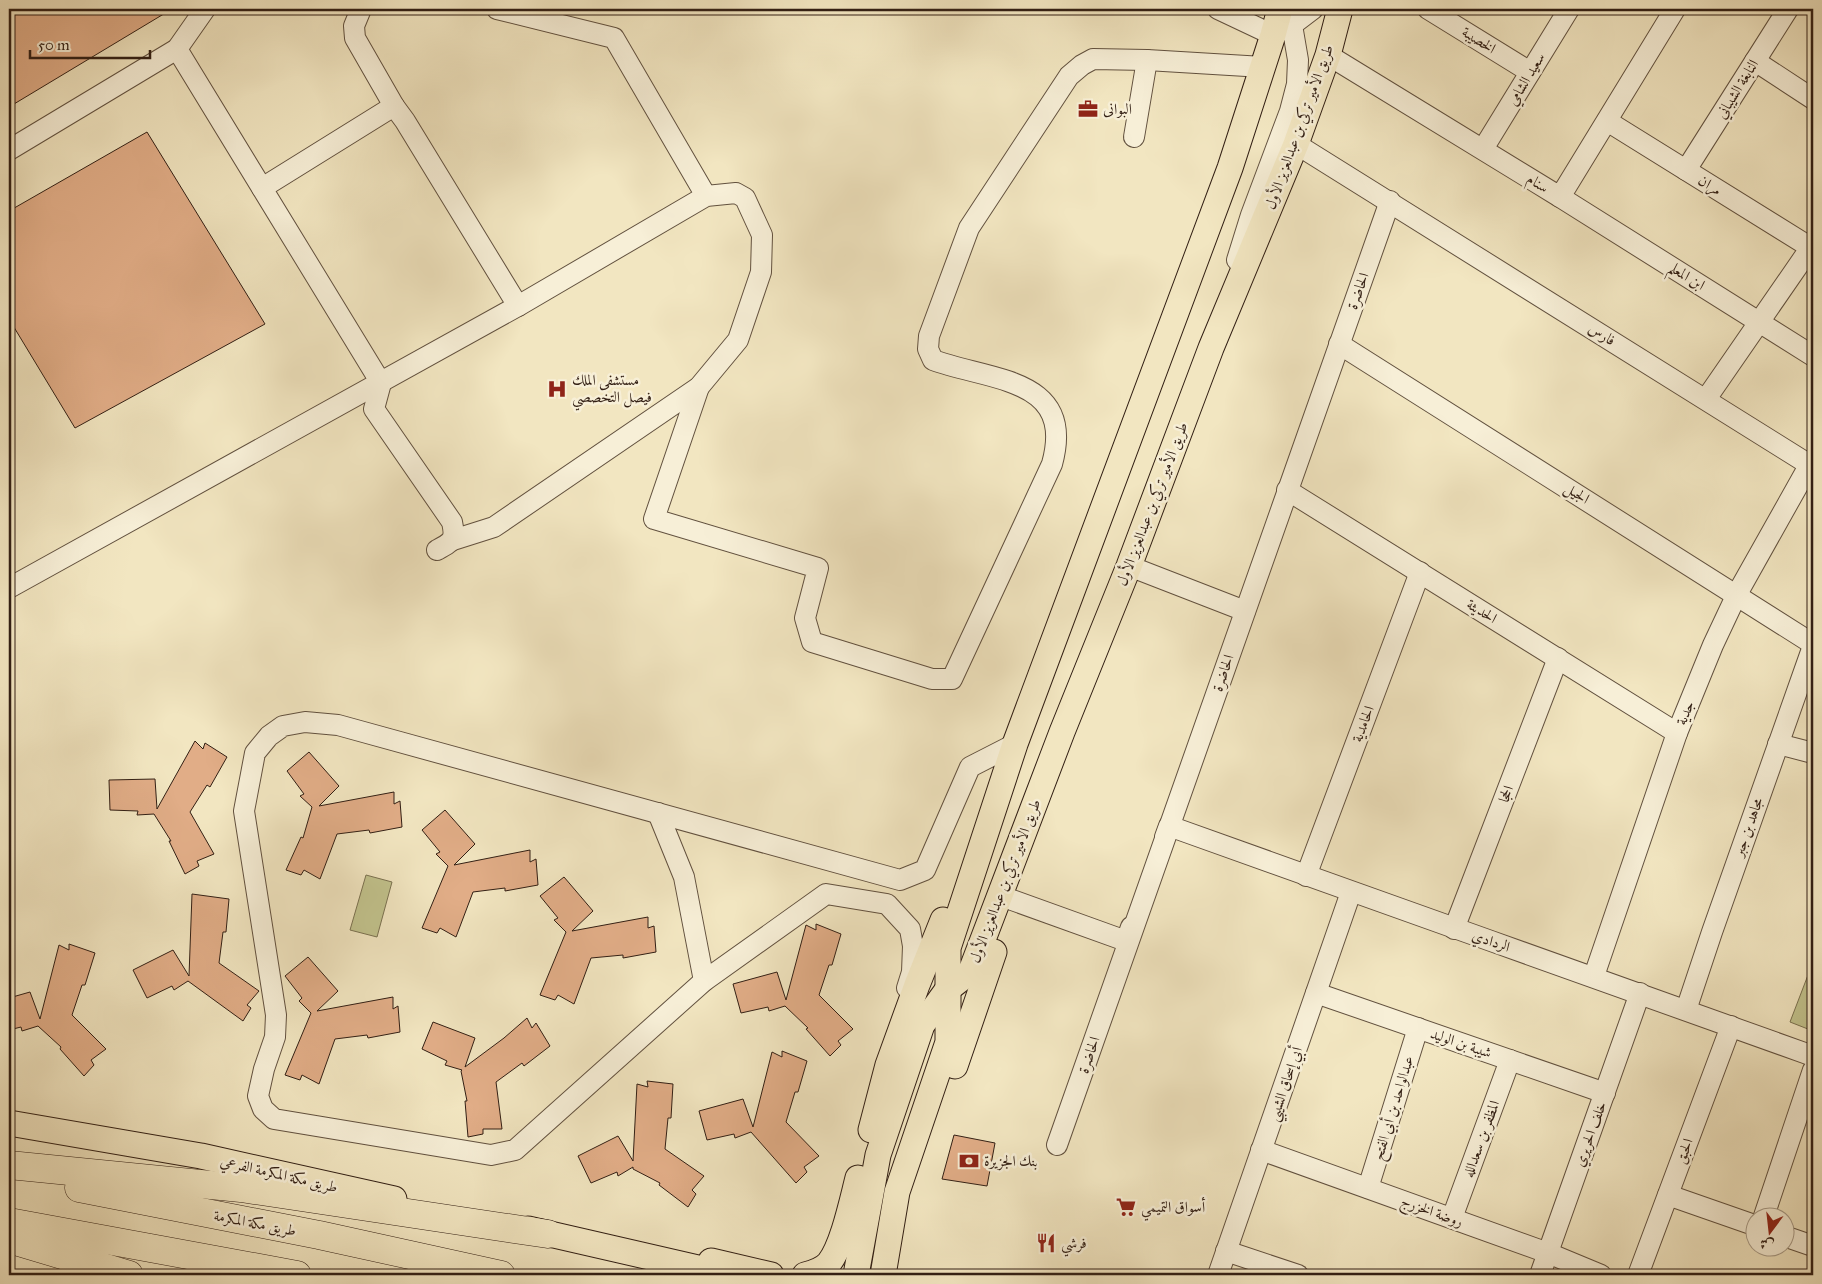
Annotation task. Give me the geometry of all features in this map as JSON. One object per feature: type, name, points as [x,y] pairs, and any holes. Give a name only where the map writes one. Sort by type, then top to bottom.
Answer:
[{"type":"highway","points":[[9,1165],[241,1188],[548,1234]]},
{"type":"highway","name":"طريق مكة المكرمة","points":[[9,1174],[319,1235],[501,1275]]},
{"type":"highway","points":[[9,1222],[297,1275]]},
{"type":"highway","points":[[9,1239],[129,1275]]},
{"type":"main road","name":"طريق الأمير تركي بن عبدالعزيز الأول","points":[[856,1275],[878,1155],[922,1026],[948,989],[971,971],[1062,732],[1129,566],[1211,348],[1296,144],[1328,55],[1340,9]]},
{"type":"main road","name":"طريق الأمير تركي بن عبدالعزيز الأول","points":[[883,1275],[897,1192],[948,1042],[948,948],[1015,744],[1230,168],[1263,67],[1282,20]]},
{"type":"main road","points":[[901,1275],[900,1254],[918,1174],[1040,818],[1062,732]]},
{"type":"main road","points":[[805,1275],[815,1273],[828,1265],[837,1250],[888,1065],[917,985],[1015,744]]},
{"type":"main road","name":"طريق مكة المكرمة الفرعي","points":[[9,1123],[201,1156],[548,1234]]},
{"type":"main road","points":[[548,1234],[690,1275]]},
{"type":"main road","points":[[548,1234],[728,1275]]},
{"type":"main road","points":[[548,1234],[710,1261],[771,1275]]},
{"type":"street","points":[[9,150],[177,49],[205,9]]},
{"type":"street","points":[[361,9],[354,26],[355,38],[394,106],[518,306]]},
{"type":"street","points":[[497,9],[614,38],[706,196]]},
{"type":"street","points":[[1218,9],[1282,20],[1312,9]]},
{"type":"street","name":"الخصيبة","points":[[1428,9],[1530,72]]},
{"type":"street","name":"سعيد الشامي","points":[[1483,149],[1569,9]]},
{"type":"street","name":"سنام","points":[[1328,55],[1560,197],[1675,9]]},
{"type":"street","name":"النابغة الشيباني","points":[[1686,170],[1788,9]]},
{"type":"street","points":[[1211,348],[1251,215],[1290,111],[1297,84],[1298,60],[1282,20]]},
{"type":"street","points":[[9,588],[381,383],[518,306],[706,196],[736,193],[746,198],[762,235],[761,272],[738,340],[699,387],[494,527],[445,545],[454,532],[452,522],[374,410],[381,383],[177,49]]},
{"type":"street","points":[[699,387],[654,519],[818,568],[805,618],[812,642],[932,679],[952,679],[1052,464],[1057,447],[1054,418],[1036,394],[1021,385],[933,360],[928,349],[929,336],[969,228],[1069,76],[1082,64],[1093,59],[1147,60],[1263,67]]},
{"type":"street","points":[[1134,137],[1147,60]]},
{"type":"street","points":[[1755,61],[1813,99]]},
{"type":"street","points":[[262,188],[394,106]]},
{"type":"street","name":"مران","points":[[1607,121],[1812,248]]},
{"type":"street","name":"فارس","points":[[1296,144],[1390,201],[1811,466]]},
{"type":"street","name":"ابن المعلم","points":[[1560,197],[1813,356]]},
{"type":"street","name":"الحاضرة","points":[[1057,1145],[1390,201]]},
{"type":"street","points":[[1706,399],[1812,248]]},
{"type":"street","name":"الجيل","points":[[1339,344],[1737,594],[1813,645]]},
{"type":"street","name":"جدية","points":[[1594,976],[1677,733],[1713,645],[1737,594],[1811,466]]},
{"type":"street","name":"الحديثة","points":[[1287,490],[1677,733]]},
{"type":"street","points":[[1129,566],[1245,611]]},
{"type":"street","name":"الحامدية","points":[[1306,876],[1420,572]]},
{"type":"street","name":"مجاهد بن جبر","points":[[1686,1010],[1813,645]]},
{"type":"street","name":"الحجا","points":[[1454,929],[1558,658]]},
{"type":"street","points":[[888,1065],[896,1020],[912,972],[913,946],[910,929],[888,904],[826,894],[704,981],[515,1150],[490,1156],[274,1119],[263,1109],[258,1096],[264,1068],[275,1037],[276,1015],[244,811],[254,752],[269,736],[283,726],[305,722],[338,725],[900,880],[925,870],[970,767],[1015,744]]},
{"type":"street","points":[[1778,744],[1813,753]]},
{"type":"street","points":[[658,813],[684,877],[704,981]]},
{"type":"street","points":[[1012,900],[1126,942],[1169,826]]},
{"type":"street","name":"الردادي","points":[[1169,826],[1454,929],[1594,976],[1813,1056]]},
{"type":"street","name":"أبي إسحاق الشيبي","points":[[1218,1275],[1351,892]]},
{"type":"street","name":"شيبة بن الوليد","points":[[1316,993],[1605,1093]]},
{"type":"street","name":"خلف الحريري","points":[[1540,1275],[1640,993]]},
{"type":"street","name":"الحبق","points":[[1638,1275],[1730,1026]]},
{"type":"street","name":"عبدالواحد بن أبي الفتح","points":[[1368,1188],[1418,1028]]},
{"type":"street","name":"المظفر بن سعدالله","points":[[1452,1218],[1510,1060]]},
{"type":"street","points":[[1767,1206],[1813,1070]]},
{"type":"street","name":"روضة الخزرج","points":[[1262,1150],[1548,1253],[1601,1275]]},
{"type":"street","points":[[1668,1195],[1744,1222]]},
{"type":"street","points":[[1794,1239],[1813,1246]]},
{"type":"street","points":[[1226,1251],[1298,1275]]},
{"type":"green space","points":[[366,875],[392,882],[377,937],[350,930]]},
{"type":"green space","points":[[1813,962],[1813,1031],[1790,1022]]},
{"type":"building","points":[[9,9],[172,9],[9,107]]},
{"type":"building","points":[[147,132],[265,324],[75,428],[9,319],[9,211]]},
{"type":"building","points":[[195,741],[203,749],[205,743],[227,757],[210,787],[207,785],[190,812],[214,854],[197,861],[199,866],[185,874],[169,841],[171,841],[154,814],[137,815],[138,811],[110,810],[109,780],[155,779],[157,809]]},
{"type":"building","points":[[309,752],[339,786],[319,806],[394,792],[394,804],[400,801],[402,827],[370,833],[369,830],[337,834],[320,879],[304,870],[301,875],[286,870],[301,837],[303,838],[312,807],[300,796],[304,794],[287,771]]},
{"type":"building","points":[[445,810],[475,844],[454,865],[530,850],[530,862],[536,859],[538,885],[505,891],[505,888],[473,892],[456,937],[440,928],[437,933],[422,928],[448,866],[436,854],[440,852],[422,830]]},
{"type":"building","points":[[564,877],[593,911],[572,931],[648,917],[648,928],[654,926],[656,952],[623,958],[623,955],[591,958],[574,1004],[558,995],[555,1000],[540,995],[566,932],[554,920],[558,918],[540,896]]},
{"type":"building","points":[[192,894],[229,899],[226,932],[223,932],[219,963],[259,991],[247,1005],[251,1008],[243,1021],[188,981],[174,990],[172,986],[147,998],[133,970],[173,950],[189,976]]},
{"type":"building","points":[[816,924],[841,934],[832,965],[829,965],[819,995],[853,1029],[838,1041],[841,1045],[830,1056],[806,1029],[808,1028],[785,1006],[769,1011],[768,1007],[741,1013],[733,984],[777,972],[786,1000],[806,925],[816,930]]},
{"type":"building","points":[[69,944],[95,953],[85,985],[82,985],[72,1015],[106,1049],[91,1060],[94,1065],[84,1076],[60,1049],[61,1047],[38,1026],[22,1031],[21,1027],[9,1030],[9,998],[30,992],[40,1019],[59,945],[69,950]]},
{"type":"building","points":[[308,957],[338,991],[317,1011],[393,997],[393,1009],[398,1006],[400,1032],[368,1038],[367,1035],[335,1039],[319,1084],[302,1075],[300,1080],[285,1075],[311,1013],[299,1001],[302,998],[285,976]]},
{"type":"building","points":[[527,1018],[532,1028],[536,1023],[550,1046],[524,1066],[522,1063],[496,1082],[502,1129],[483,1129],[483,1134],[468,1137],[465,1101],[467,1101],[462,1070],[445,1065],[447,1061],[422,1049],[433,1022],[475,1038],[465,1067]]},
{"type":"building","points":[[782,1051],[807,1061],[798,1092],[795,1092],[786,1122],[819,1156],[804,1167],[807,1172],[796,1183],[751,1132],[735,1138],[734,1134],[707,1140],[699,1111],[743,1099],[753,1127],[772,1052],[782,1057]]},
{"type":"building","points":[[647,1081],[673,1084],[671,1118],[668,1118],[665,1149],[704,1176],[692,1190],[696,1194],[688,1207],[659,1185],[660,1183],[633,1169],[633,1167],[618,1176],[617,1172],[591,1183],[578,1156],[618,1136],[633,1161],[637,1084],[648,1087]]},
{"type":"building","name":"بنك الجزيرة","points":[[954,1135],[995,1143],[987,1186],[942,1179]]},
{"type":"place","name":"البوانى","points":[[1088,109]]},
{"type":"place","name":"مستشفى الملك فيصل التخصصي","points":[[557,389]]},
{"type":"place","name":"بنك الجزيرة","points":[[969,1161]]},
{"type":"place","name":"أسواق التميمي","points":[[1126,1207]]},
{"type":"place","name":"فرشي","points":[[1046,1243]]}]
